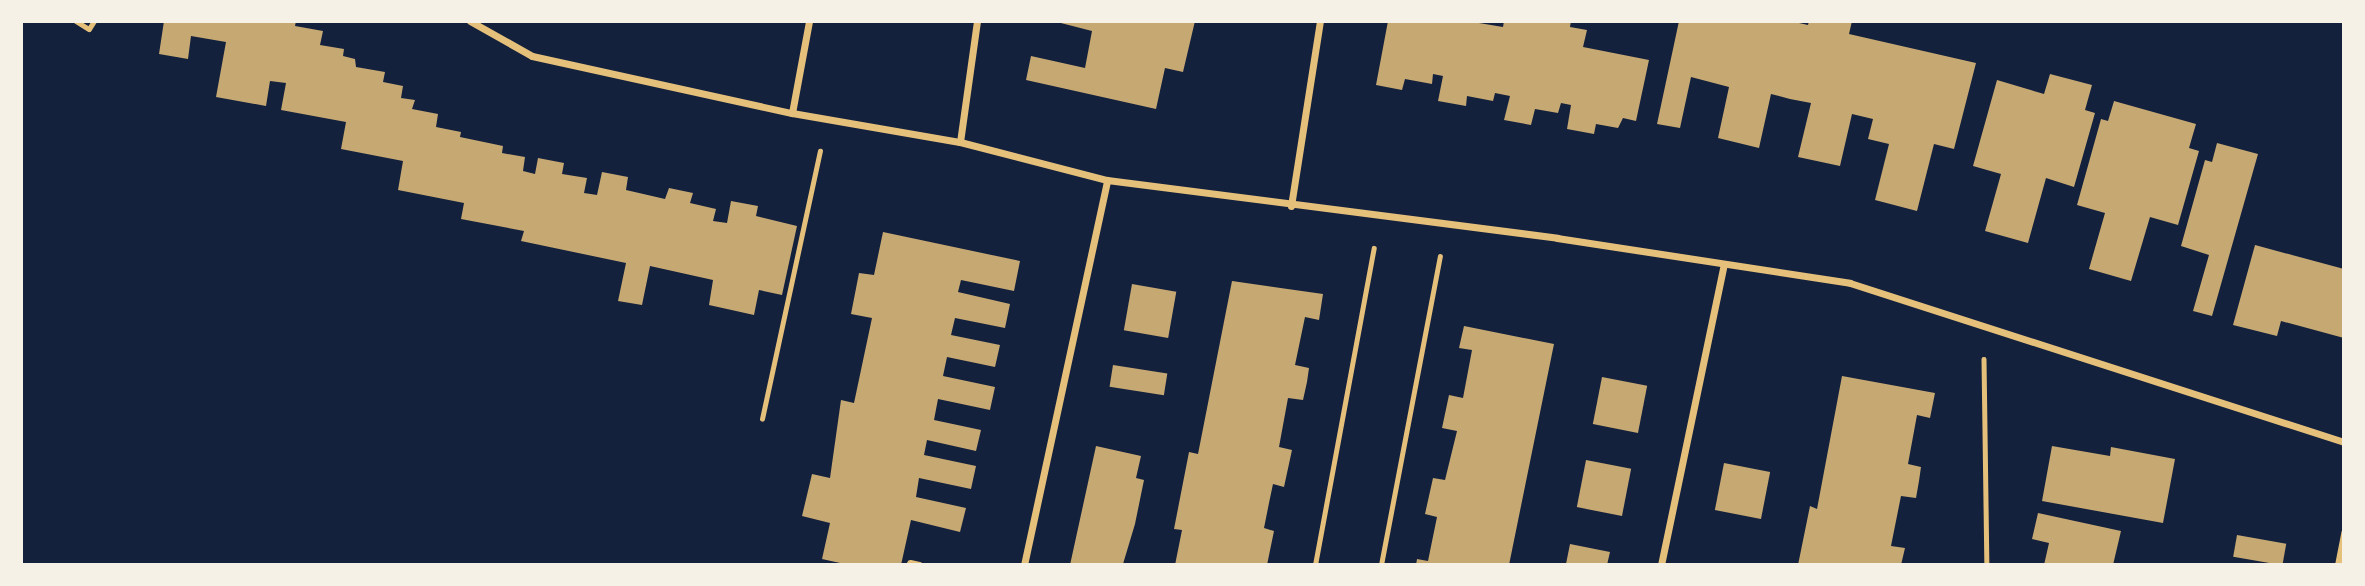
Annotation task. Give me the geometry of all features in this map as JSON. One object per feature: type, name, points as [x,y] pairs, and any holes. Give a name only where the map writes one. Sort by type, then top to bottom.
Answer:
[{"type":"street","points":[[470,21],[531,57],[792,113],[960,142],[1107,180],[1447,225],[1723,267],[1850,283],[2344,442]]},
{"type":"street","points":[[792,113],[809,21]]},
{"type":"street","points":[[960,142],[977,21]]},
{"type":"street","points":[[1291,206],[1320,21]]},
{"type":"street","points":[[1024,565],[1107,180]]},
{"type":"street","points":[[1661,565],[1723,267]]},
{"type":"street","points":[[2338,565],[2344,533]]},
{"type":"street","points":[[910,563],[919,565]]},
{"type":"path","points":[[76,21],[89,29],[94,21]]},
{"type":"path","points":[[762,419],[827,119]]},
{"type":"path","points":[[1315,565],[1380,217]]},
{"type":"path","points":[[1381,565],[1447,225]]},
{"type":"path","points":[[1984,327],[1987,565]]},
{"type":"building","points":[[164,21],[296,21],[295,26],[323,31],[320,45],[344,49],[343,56],[355,59],[356,67],[385,72],[383,82],[403,86],[401,98],[415,100],[412,109],[438,114],[436,127],[461,132],[460,137],[503,146],[502,153],[525,157],[523,171],[535,174],[538,158],[564,163],[562,174],[587,178],[584,193],[597,195],[602,172],[628,177],[626,190],[665,199],[669,188],[693,193],[690,203],[716,209],[713,221],[727,223],[731,201],[758,206],[756,216],[797,226],[782,295],[759,290],[754,315],[709,305],[713,280],[650,266],[642,305],[618,301],[626,263],[521,241],[524,231],[461,219],[464,203],[398,190],[403,161],[341,149],[346,122],[281,110],[286,83],[270,81],[266,106],[216,97],[226,42],[191,36],[188,59],[159,54]]},
{"type":"building","points":[[1053,21],[1195,21],[1183,72],[1165,68],[1156,109],[1026,80],[1031,56],[1085,68],[1092,31]]},
{"type":"building","points":[[1388,21],[1467,21],[1503,27],[1504,21],[1571,21],[1570,27],[1587,30],[1583,47],[1649,60],[1636,121],[1623,118],[1618,128],[1596,124],[1594,134],[1567,129],[1571,105],[1561,103],[1558,113],[1535,109],[1531,125],[1504,120],[1510,96],[1495,93],[1493,101],[1467,96],[1466,106],[1438,101],[1443,76],[1433,74],[1432,84],[1405,79],[1402,90],[1376,85]]},
{"type":"building","points":[[1679,21],[1790,21],[1808,25],[1809,21],[1852,21],[1849,34],[1976,63],[1954,149],[1934,144],[1917,211],[1875,200],[1889,144],[1868,139],[1873,119],[1852,114],[1840,166],[1798,157],[1811,103],[1771,94],[1759,148],[1718,138],[1729,87],[1691,77],[1680,128],[1657,124]]},
{"type":"building","points":[[2050,74],[2092,85],[2085,110],[2095,113],[2074,187],[2046,178],[2028,243],[1985,231],[2001,174],[1973,166],[1997,80],[2044,94]]},
{"type":"building","points":[[2114,101],[2196,124],[2189,148],[2199,151],[2178,225],[2150,217],[2131,281],[2089,269],[2105,213],[2077,205],[2101,119],[2108,121]]},
{"type":"building","points":[[2217,143],[2258,154],[2212,316],[2193,311],[2209,255],[2181,246],[2205,160],[2212,162]]},
{"type":"building","points":[[883,232],[1020,261],[1014,291],[961,280],[958,292],[1010,304],[1005,328],[955,318],[951,335],[1000,345],[995,367],[947,357],[943,376],[995,387],[990,410],[938,399],[934,420],[981,430],[976,451],[927,440],[924,455],[976,466],[971,489],[919,478],[916,497],[966,508],[960,532],[911,520],[901,565],[849,565],[822,559],[830,523],[802,516],[812,474],[830,478],[841,400],[854,403],[872,318],[851,314],[859,273],[874,275]]},
{"type":"building","points":[[2255,245],[2344,269],[2344,338],[2281,321],[2277,336],[2233,325]]},
{"type":"building","points":[[1232,281],[1323,294],[1319,320],[1305,317],[1295,365],[1309,368],[1307,382],[1303,400],[1288,398],[1279,447],[1292,450],[1284,487],[1273,484],[1264,528],[1274,531],[1267,565],[1175,565],[1182,530],[1174,529],[1189,452],[1198,454]]},
{"type":"building","points":[[1132,284],[1176,292],[1168,338],[1124,330]]},
{"type":"building","points":[[1464,326],[1554,344],[1509,565],[1416,565],[1417,559],[1428,561],[1437,517],[1425,514],[1433,478],[1445,480],[1457,431],[1442,428],[1449,395],[1463,398],[1472,350],[1459,348]]},
{"type":"building","points":[[1113,365],[1167,374],[1164,395],[1110,387]]},
{"type":"building","points":[[1842,376],[1935,393],[1930,418],[1917,415],[1908,464],[1921,467],[1916,498],[1901,496],[1891,546],[1905,548],[1901,565],[1798,565],[1810,506],[1817,509]]},
{"type":"building","points":[[1602,377],[1647,386],[1638,433],[1593,424]]},
{"type":"building","points":[[1096,446],[1141,456],[1136,478],[1144,480],[1135,524],[1123,564],[1070,565]]},
{"type":"building","points":[[2052,446],[2110,456],[2111,447],[2175,459],[2163,523],[2042,501]]},
{"type":"building","points":[[1586,460],[1631,469],[1622,516],[1577,507]]},
{"type":"building","points":[[1724,463],[1770,472],[1761,519],[1715,510]]},
{"type":"building","points":[[2038,513],[2121,531],[2113,565],[2044,565],[2049,543],[2032,539]]},
{"type":"building","points":[[2237,535],[2286,544],[2282,565],[2233,557]]},
{"type":"building","points":[[1570,544],[1610,552],[1607,565],[1566,564]]}]
